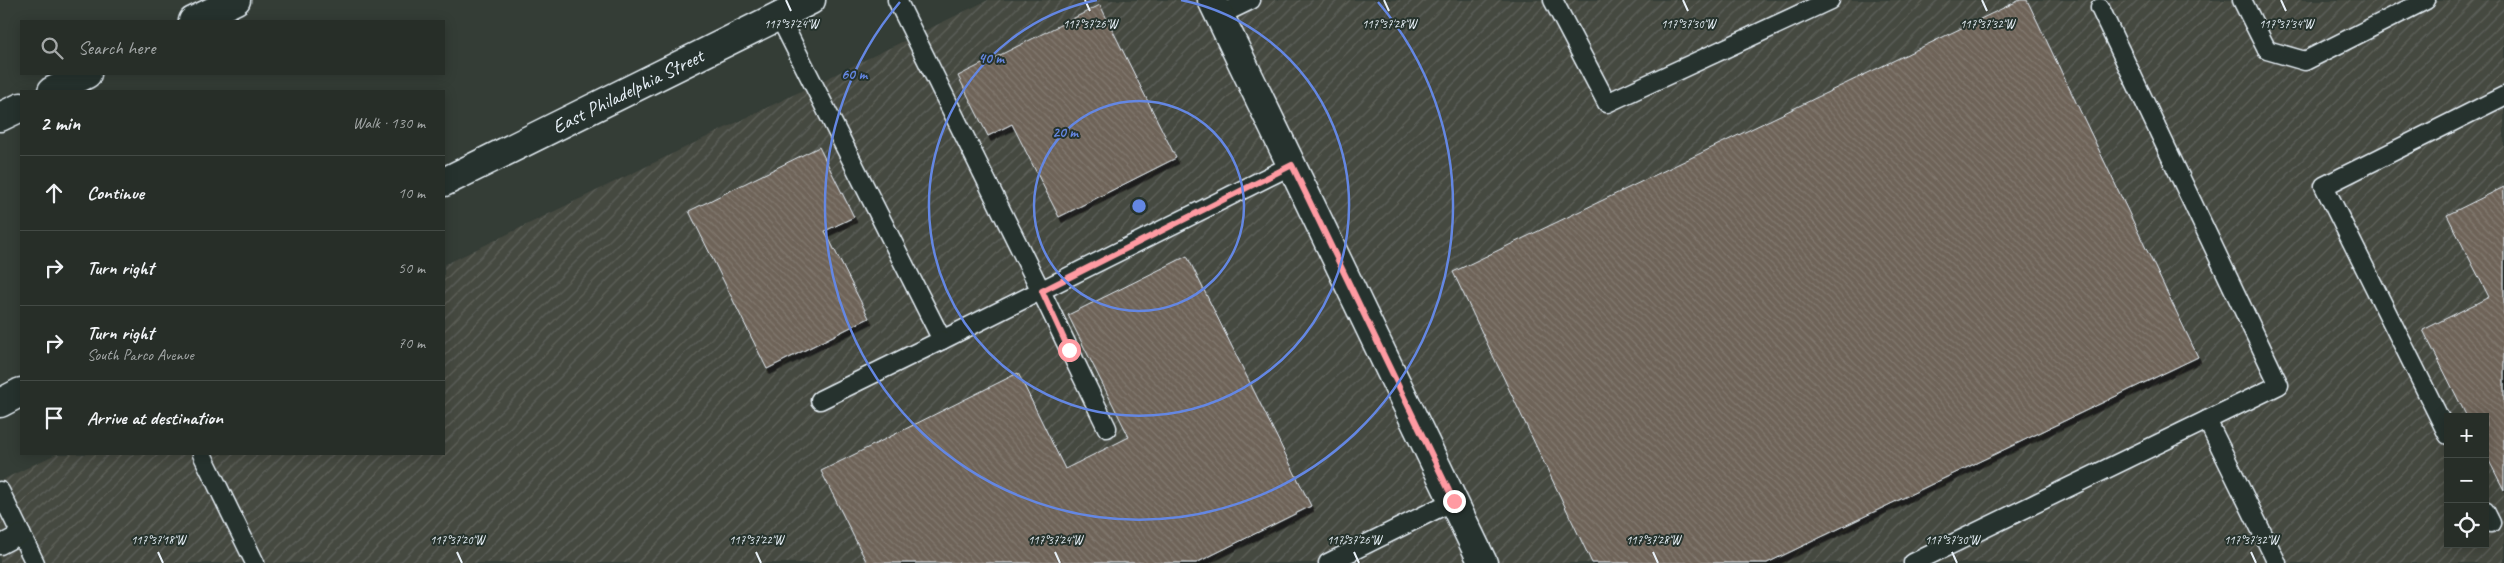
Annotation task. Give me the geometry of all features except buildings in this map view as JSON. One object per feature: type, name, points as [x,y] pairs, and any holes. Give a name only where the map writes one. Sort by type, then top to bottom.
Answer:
[{"type":"street","points":[[195,20],[236,0]]},
{"type":"street","name":"East Philadelphia Street","points":[[445,182],[811,0]]},
{"type":"street","points":[[1216,8],[1483,563]]},
{"type":"street","points":[[54,90],[85,75]]},
{"type":"street","points":[[0,117],[20,107]]},
{"type":"street","points":[[0,403],[20,393]]},
{"type":"lane","points":[[897,0],[1042,291],[1107,428]]},
{"type":"lane","points":[[1216,8],[1251,0]]},
{"type":"lane","points":[[1553,0],[1607,103],[1830,0]]},
{"type":"lane","points":[[2242,0],[2267,50],[2304,61],[2426,0]]},
{"type":"lane","points":[[1913,563],[2279,385],[2100,8]]},
{"type":"lane","points":[[779,16],[942,340]]},
{"type":"lane","points":[[2444,427],[2324,186],[2504,96]]},
{"type":"lane","points":[[820,400],[1292,165]]},
{"type":"lane","points":[[2207,420],[2276,563]]},
{"type":"lane","points":[[202,455],[255,563]]},
{"type":"lane","points":[[0,491],[35,563]]},
{"type":"lane","points":[[1328,563],[1454,501]]},
{"type":"lane","points":[[0,545],[21,534]]},
{"type":"shaded area","points":[[988,0],[2504,0],[2504,563],[0,563],[0,481],[54,455],[445,455],[445,265]]},
{"type":"route","points":[[1069,350],[1042,291],[1292,165],[1454,501]]}]
